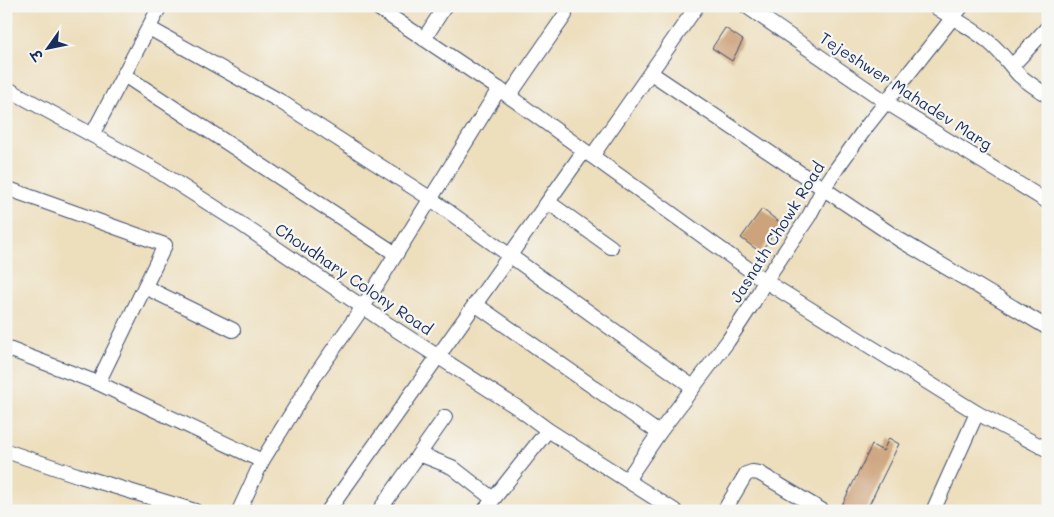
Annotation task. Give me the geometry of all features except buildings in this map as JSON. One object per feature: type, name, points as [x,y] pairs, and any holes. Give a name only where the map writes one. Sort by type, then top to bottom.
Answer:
[{"type":"street","points":[[92,135],[160,6]]},
{"type":"street","points":[[375,6],[504,92],[765,281],[977,413],[1048,450]]},
{"type":"street","points":[[424,39],[445,6]]},
{"type":"street","points":[[328,511],[548,202],[651,73],[698,6]]},
{"type":"street","name":"Tejeshwer Mahadev Marg","points":[[746,6],[886,102],[1048,202]]},
{"type":"street","points":[[934,6],[992,44],[1027,82],[1048,96]]},
{"type":"street","name":"Jasnath Chowk Road","points":[[627,480],[659,433],[728,341],[765,281],[809,216],[823,189],[867,126],[962,6]]},
{"type":"street","points":[[239,511],[262,461],[316,374],[363,308],[431,199],[504,92],[565,15]]},
{"type":"street","points":[[1012,66],[1048,27]]},
{"type":"street","points":[[149,28],[278,100],[431,199],[693,387]]},
{"type":"street","points":[[651,73],[900,240],[1048,328]]},
{"type":"street","points":[[124,76],[396,254]]},
{"type":"street","name":"Choudhary Colony Road","points":[[6,88],[158,170],[238,222],[363,308],[675,511]]},
{"type":"street","points":[[6,188],[165,245],[98,383]]},
{"type":"street","points":[[548,202],[611,248]]},
{"type":"street","points":[[145,287],[233,330]]},
{"type":"street","points":[[475,304],[659,433]]},
{"type":"street","points":[[6,348],[98,383],[262,461]]},
{"type":"street","points":[[933,511],[977,413]]},
{"type":"street","points":[[379,511],[445,417]]},
{"type":"street","points":[[484,511],[548,430]]},
{"type":"street","points":[[6,451],[77,475],[196,511]]},
{"type":"street","points":[[419,454],[452,467],[492,499]]},
{"type":"street","points":[[724,511],[746,474],[752,472],[759,473],[823,511]]}]
